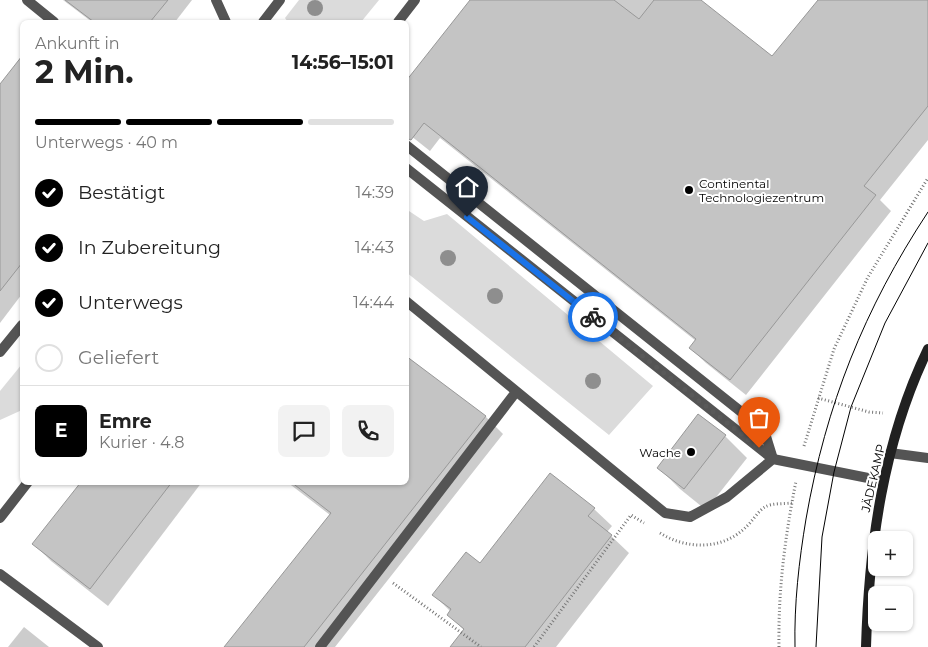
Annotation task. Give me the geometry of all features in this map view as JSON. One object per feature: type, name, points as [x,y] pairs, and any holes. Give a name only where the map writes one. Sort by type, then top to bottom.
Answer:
[{"type":"street","name":"JÄDEKAMP","points":[[866,647],[868,585],[883,481],[903,414],[928,349]]},
{"type":"lane","points":[[27,0],[52,20]]},
{"type":"lane","points":[[216,0],[225,20]]},
{"type":"lane","points":[[265,20],[280,0]]},
{"type":"lane","points":[[400,20],[415,0]]},
{"type":"lane","points":[[409,147],[764,430],[773,458]]},
{"type":"lane","points":[[409,170],[773,458],[883,481]]},
{"type":"lane","points":[[409,303],[665,513],[690,517],[727,497],[773,458]]},
{"type":"lane","points":[[0,352],[20,327]]},
{"type":"lane","points":[[320,647],[516,392]]},
{"type":"lane","points":[[890,453],[928,458]]},
{"type":"lane","points":[[0,518],[26,485]]},
{"type":"lane","points":[[0,574],[98,647]]},
{"type":"path","points":[[779,647],[778,610],[785,538],[800,465],[818,398],[834,349],[868,277],[928,178]]},
{"type":"path","points":[[818,398],[869,412],[903,414]]},
{"type":"path","points":[[658,532],[674,542],[699,546],[724,543],[745,529],[765,507],[792,503]]},
{"type":"path","points":[[534,647],[631,515],[649,527]]},
{"type":"path","points":[[379,572],[480,647]]},
{"type":"shaded area","points":[[299,0],[379,0],[363,20],[286,20],[285,18]]},
{"type":"shaded area","points":[[409,211],[424,221],[447,214],[653,386],[609,435],[409,274]]},
{"type":"shaded area","points":[[20,366],[20,411],[0,420],[0,391]]},
{"type":"building","points":[[65,0],[168,0],[152,20],[91,20]]},
{"type":"building","name":"Continental Technologiezentrum","points":[[470,0],[614,0],[639,19],[654,0],[701,0],[772,56],[818,0],[928,0],[928,106],[864,186],[876,195],[730,380],[689,348],[696,339],[424,123],[411,140],[409,139],[409,77]]},
{"type":"building","points":[[20,59],[20,266],[0,291],[0,84]]},
{"type":"building","points":[[409,358],[486,416],[304,647],[224,647],[331,513],[295,485],[409,485]]},
{"type":"building","name":"Wache","points":[[698,414],[726,435],[684,489],[657,468]]},
{"type":"building","points":[[550,473],[595,508],[588,516],[612,535],[525,647],[450,647],[464,629],[447,615],[451,609],[432,595],[466,552],[480,563]]},
{"type":"building","points":[[79,485],[170,485],[90,589],[32,544]]},
{"type":"tram line","points":[[795,647],[796,599],[801,551],[814,477],[824,437],[850,359],[867,322],[905,248],[928,212]]},
{"type":"tram line","points":[[816,647],[822,537],[834,472],[851,407],[885,323],[928,243]]},
{"type":"way so far","points":[[593,317],[759,448]]},
{"type":"place","name":"Continental Technologiezentrum","points":[[689,190]]},
{"type":"place","name":"Wache","points":[[691,452]]},
{"type":"route","points":[[467,217],[593,317]]}]
